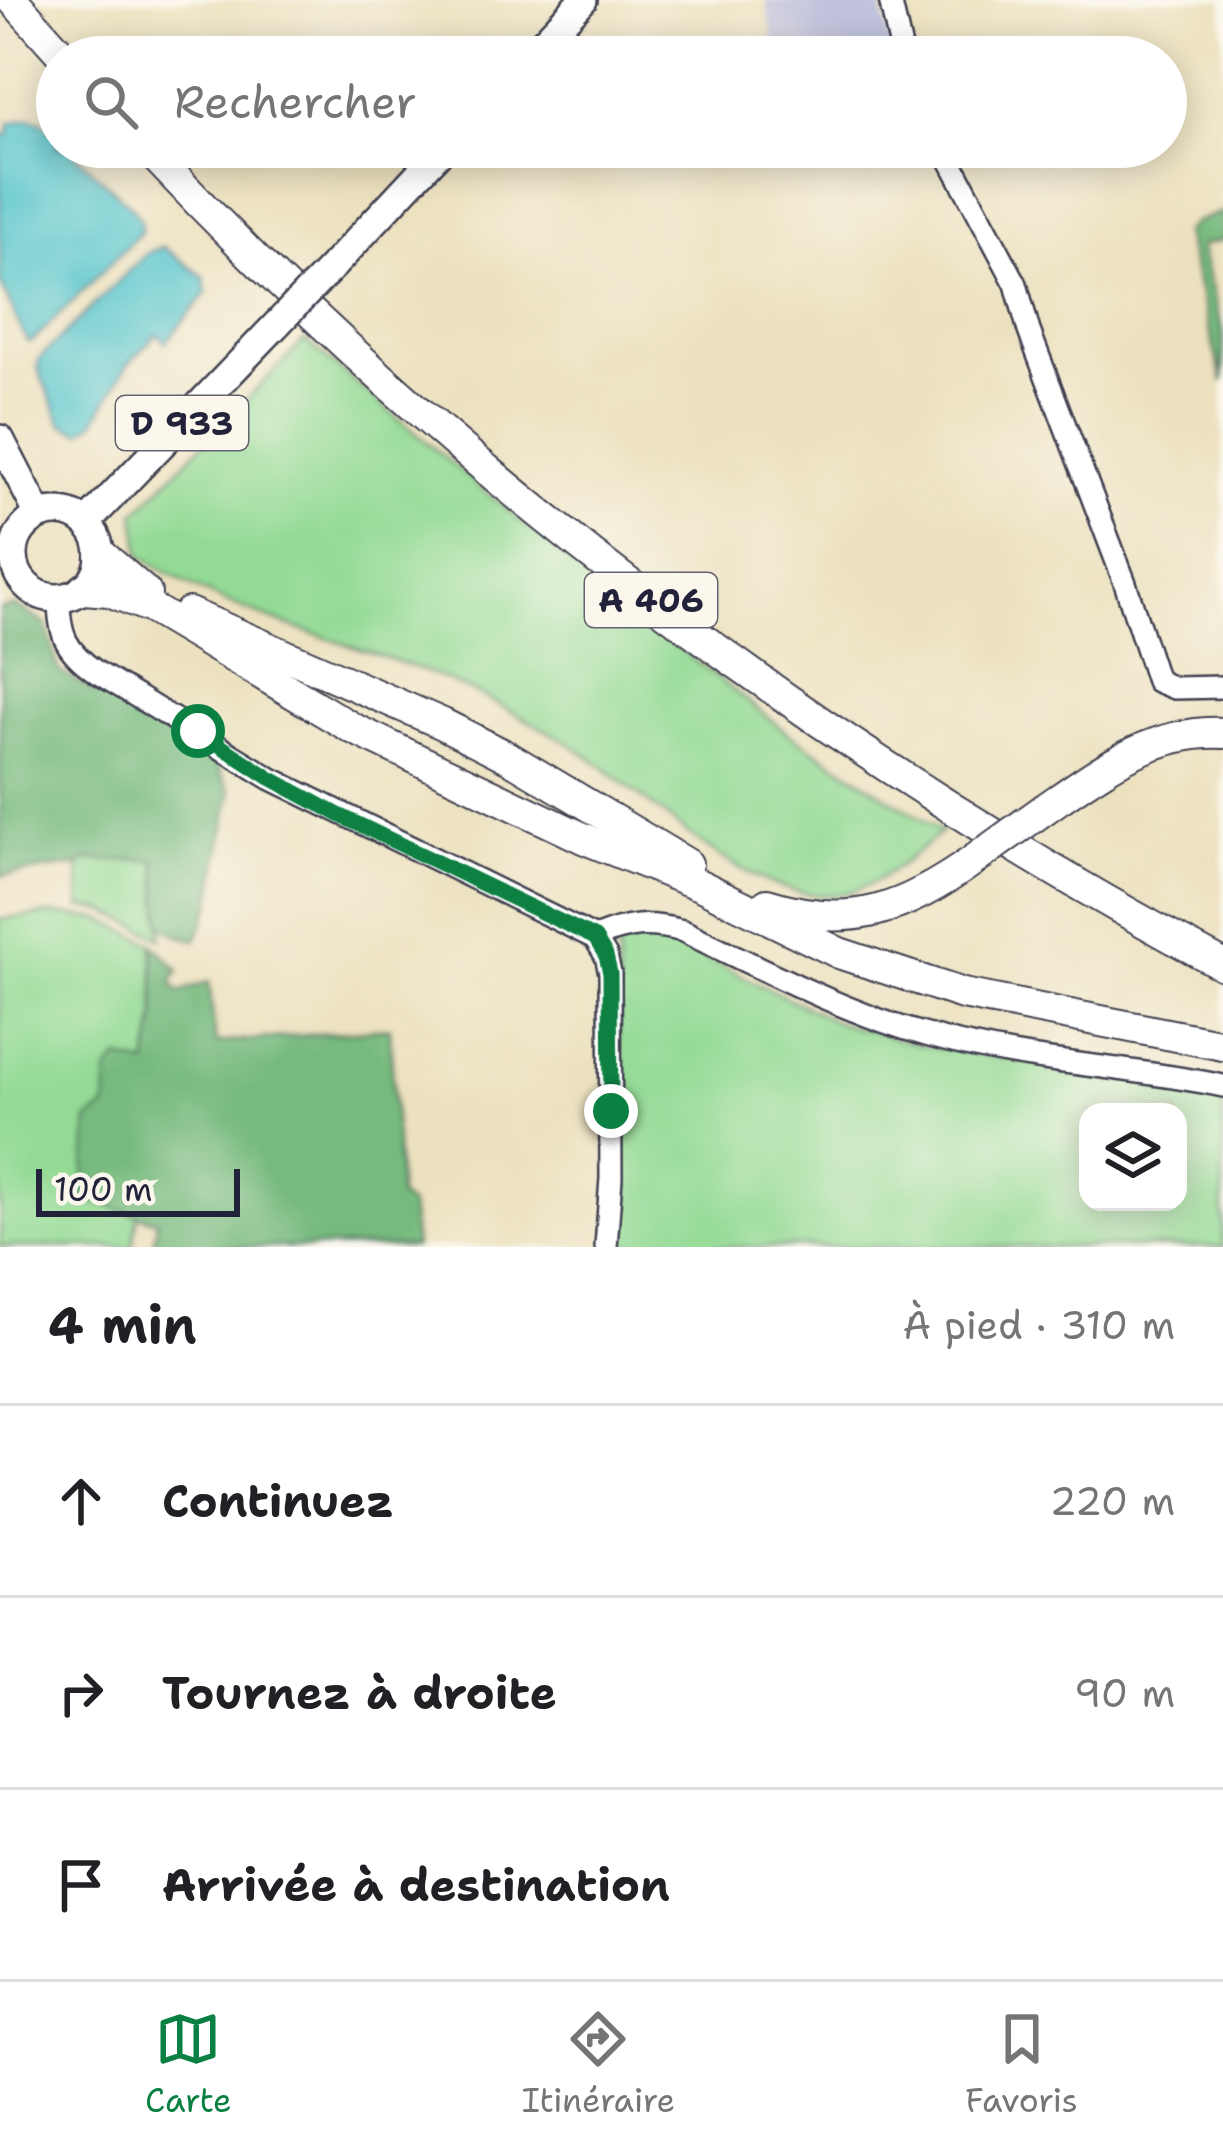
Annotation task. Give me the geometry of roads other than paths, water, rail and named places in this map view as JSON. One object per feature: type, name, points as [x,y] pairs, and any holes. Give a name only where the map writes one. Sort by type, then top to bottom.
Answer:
[{"type":"highway","points":[[14,0],[46,36]]},
{"type":"highway","points":[[39,0],[71,36]]},
{"type":"highway","name":"A 406","points":[[166,168],[294,299],[467,452],[645,596],[883,764],[1076,883],[1223,965]]},
{"type":"highway","name":"A 406","points":[[193,168],[316,292],[439,402],[685,602],[811,693],[989,809],[1223,941]]},
{"type":"highway","points":[[100,554],[154,598],[460,732],[716,880],[768,904],[808,915],[858,916],[917,896],[1138,749],[1186,734],[1223,733]]},
{"type":"highway","points":[[72,594],[109,591],[149,607],[352,728],[583,838],[702,886],[838,953],[963,994],[1223,1046]]},
{"type":"main road","points":[[549,36],[583,0]]},
{"type":"main road","name":"D 933","points":[[86,523],[424,168]]},
{"type":"main road","points":[[0,439],[38,515]]},
{"type":"main road","points":[[63,512],[86,523],[99,542],[100,554],[94,577],[72,594],[31,589],[7,566],[21,530],[38,515],[63,512]]},
{"type":"street","points":[[890,0],[898,36]]},
{"type":"street","points":[[954,168],[1016,284],[1157,681],[1174,688],[1223,686]]},
{"type":"street","points":[[72,594],[62,640],[95,671],[270,778],[595,938],[610,973],[611,1178],[606,1247]]},
{"type":"street","points":[[595,938],[648,922],[683,931],[801,986],[931,1036],[1223,1086]]},
{"type":"water","points":[[36,120],[36,168],[90,168],[133,209],[141,232],[27,342],[0,282],[0,136],[10,134],[9,123]]},
{"type":"water","points":[[163,247],[204,277],[207,293],[166,342],[157,334],[126,367],[94,423],[81,432],[62,424],[38,360],[147,253]]}]
